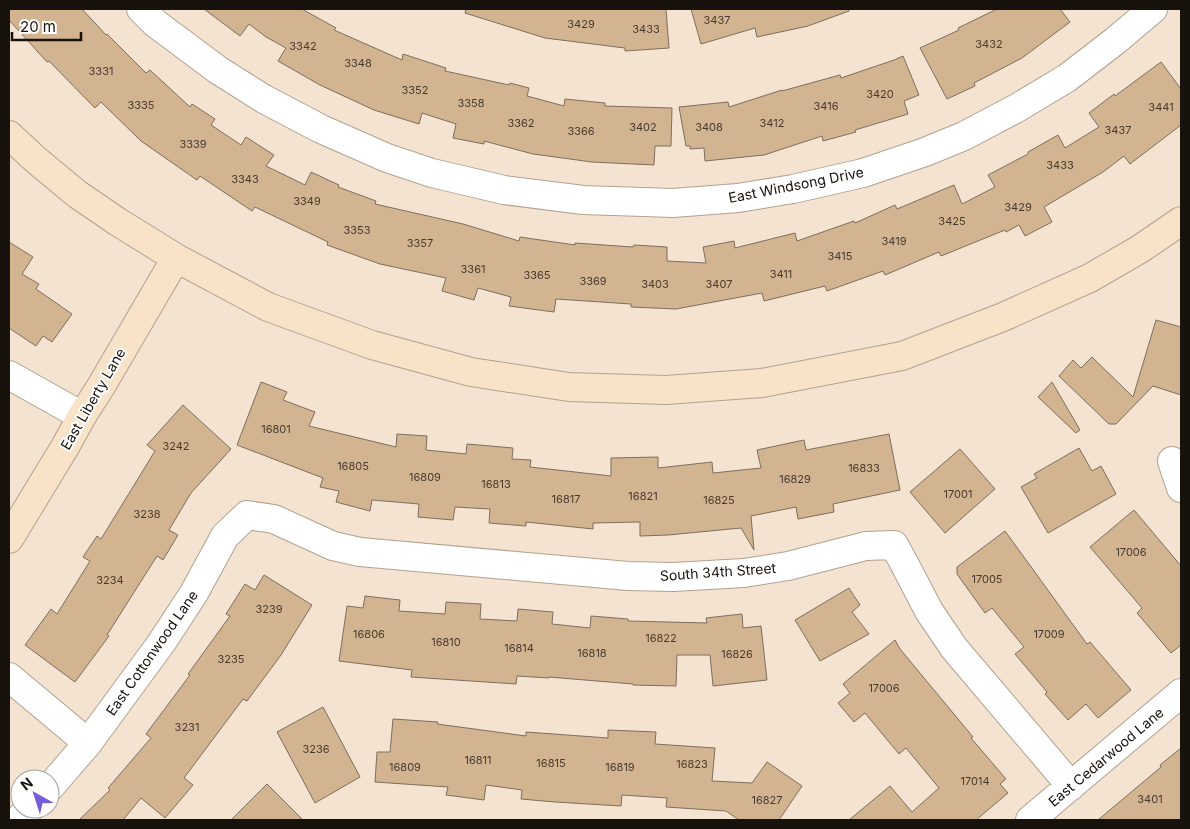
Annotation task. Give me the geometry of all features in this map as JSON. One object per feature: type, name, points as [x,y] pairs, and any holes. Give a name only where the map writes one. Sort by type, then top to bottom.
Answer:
[{"type":"street","name":"East Windsong Drive","points":[[141,9],[155,23],[218,70],[264,99],[320,129],[387,158],[432,173],[504,190],[583,200],[673,203],[738,198],[793,189],[863,173],[926,152],[964,136],[999,118],[1067,78],[1115,42],[1153,9]]},
{"type":"street","points":[[9,135],[77,194],[118,222],[176,258],[268,308],[372,346],[462,370],[569,387],[666,390],[762,383],[902,356],[1003,317],[1090,278],[1140,249],[1181,221]]},
{"type":"street","name":"East Liberty Lane","points":[[9,539],[176,258]]},
{"type":"street","points":[[9,375],[82,416]]},
{"type":"street","points":[[1172,461],[1181,488]]},
{"type":"street","name":"East Cottonwood Lane","points":[[60,775],[88,743],[162,642],[189,601],[225,536],[247,515]]},
{"type":"street","name":"South 34th Street","points":[[247,515],[274,519],[333,546],[360,552],[628,576],[673,577],[744,573],[788,566],[866,546],[894,545],[929,611],[954,648],[1072,786]]},
{"type":"street","points":[[9,677],[88,743]]},
{"type":"street","name":"East Cedarwood Lane","points":[[1030,820],[1181,693]]},
{"type":"building","points":[[9,9],[82,9],[146,73],[150,70],[190,107],[192,104],[215,119],[211,125],[241,145],[246,137],[274,155],[266,166],[305,185],[311,172],[339,185],[338,187],[376,201],[375,204],[463,224],[519,241],[520,237],[575,245],[575,243],[667,247],[667,261],[706,263],[703,247],[734,241],[735,248],[795,233],[797,241],[854,221],[855,223],[895,205],[897,209],[954,185],[962,204],[995,187],[988,175],[1028,154],[1028,152],[1058,135],[1065,148],[1099,127],[1089,113],[1161,62],[1181,89],[1181,125],[1130,164],[1124,156],[1103,172],[1044,207],[1052,222],[1025,236],[1019,225],[1006,232],[1005,230],[941,256],[939,252],[885,275],[883,271],[827,291],[825,286],[764,301],[762,293],[676,309],[631,307],[631,304],[556,299],[554,312],[509,306],[511,297],[478,288],[474,300],[442,291],[446,278],[380,264],[327,245],[328,242],[255,207],[252,211],[200,176],[197,180],[141,141],[101,102],[95,108],[49,61],[47,62],[9,20]]},
{"type":"building","points":[[204,9],[302,9],[336,28],[334,30],[402,60],[403,54],[446,68],[445,71],[529,88],[527,96],[564,106],[565,99],[605,103],[605,106],[672,108],[671,146],[655,146],[654,165],[592,162],[533,154],[484,141],[484,144],[453,138],[456,124],[422,113],[419,124],[374,110],[320,85],[278,61],[286,48],[266,37],[249,24],[240,36]]},
{"type":"building","points":[[466,9],[666,9],[669,48],[625,51],[625,48],[545,38],[465,13]]},
{"type":"building","points":[[691,9],[849,9],[849,11],[808,26],[757,37],[755,28],[701,44]]},
{"type":"building","points":[[997,9],[1060,9],[1070,22],[1022,58],[974,83],[975,86],[947,99],[920,48],[959,30],[958,28]]},
{"type":"building","points":[[903,56],[919,95],[904,101],[908,114],[855,130],[856,132],[823,141],[822,136],[764,155],[705,161],[704,148],[690,149],[690,146],[686,146],[679,107],[728,102],[729,107],[782,90],[840,75],[841,78]]},
{"type":"building","points":[[9,242],[33,257],[22,274],[39,284],[36,289],[72,314],[52,342],[43,336],[36,346],[9,328]]},
{"type":"building","points":[[1156,320],[1181,327],[1181,395],[1153,386],[1116,424],[1109,424],[1059,376],[1073,360],[1081,368],[1092,357],[1133,397]]},
{"type":"building","points":[[261,382],[287,392],[283,400],[315,412],[309,426],[396,447],[397,434],[427,436],[426,450],[466,454],[467,444],[513,448],[512,459],[531,460],[530,467],[611,476],[611,458],[658,457],[658,468],[712,462],[713,473],[761,468],[757,450],[804,440],[806,450],[889,434],[900,490],[833,504],[834,512],[798,519],[796,507],[751,516],[754,550],[741,528],[640,536],[640,522],[593,523],[593,529],[526,522],[526,526],[489,523],[490,509],[455,507],[453,520],[418,517],[419,504],[372,500],[370,511],[336,502],[339,491],[320,487],[323,478],[237,445]]},
{"type":"building","points":[[1052,382],[1080,430],[1076,433],[1038,397]]},
{"type":"building","points":[[183,405],[231,449],[191,493],[169,530],[178,535],[163,560],[157,556],[107,635],[109,636],[75,682],[25,645],[51,609],[57,614],[90,561],[83,557],[97,536],[101,539],[155,451],[147,445]]},
{"type":"building","points":[[1079,448],[1092,471],[1101,466],[1116,494],[1048,533],[1021,487],[1037,478],[1034,474]]},
{"type":"building","points":[[960,449],[995,489],[945,533],[910,492]]},
{"type":"building","points":[[1134,510],[1181,566],[1181,645],[1171,653],[1137,613],[1142,608],[1090,547]]},
{"type":"building","points":[[1005,531],[1087,644],[1090,642],[1131,690],[1098,718],[1086,704],[1068,720],[1045,694],[1047,692],[1015,654],[1024,647],[992,608],[985,613],[957,574],[957,567]]},
{"type":"building","points":[[264,575],[312,605],[281,655],[247,701],[243,699],[184,778],[193,785],[165,818],[141,798],[123,820],[79,820],[110,790],[108,788],[151,738],[146,734],[190,675],[188,674],[230,616],[226,614],[245,584],[255,590]]},
{"type":"building","points":[[849,588],[860,605],[852,612],[869,634],[820,661],[795,620]]},
{"type":"building","points":[[365,596],[400,600],[399,611],[445,614],[446,602],[481,604],[480,619],[517,621],[518,609],[553,612],[552,624],[590,628],[591,616],[628,619],[628,621],[707,623],[706,618],[742,614],[743,628],[761,626],[767,680],[713,686],[710,655],[677,655],[676,686],[633,685],[549,677],[517,676],[516,684],[411,677],[412,670],[339,661],[347,606],[363,608]]},
{"type":"building","points":[[895,640],[900,649],[973,737],[971,738],[1006,779],[1000,784],[1008,793],[976,820],[849,820],[890,786],[912,812],[939,788],[906,748],[899,754],[865,713],[854,722],[838,703],[850,693],[843,684]]},
{"type":"building","points":[[323,707],[360,777],[315,803],[277,732]]},
{"type":"building","points":[[393,719],[438,722],[437,724],[526,736],[526,732],[608,738],[608,730],[656,732],[655,744],[715,748],[712,781],[752,783],[767,762],[802,786],[779,820],[739,820],[726,811],[666,807],[667,798],[622,795],[621,806],[555,802],[521,799],[522,790],[486,785],[484,800],[446,795],[448,787],[375,782],[377,752],[390,752]]},
{"type":"building","points":[[1181,748],[1181,820],[1098,820],[1161,767],[1160,765]]},
{"type":"building","points":[[267,784],[303,820],[231,820]]}]
